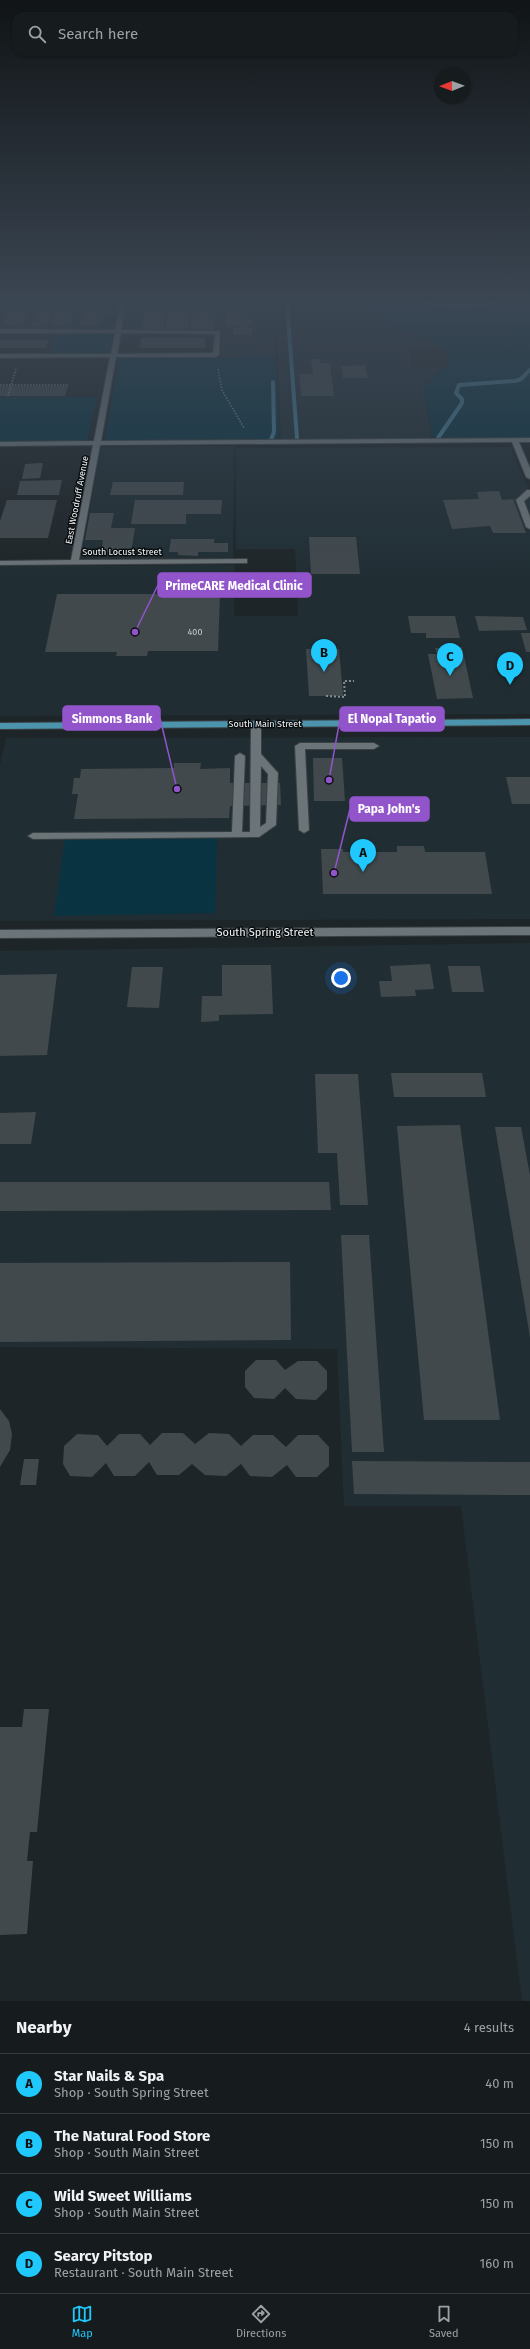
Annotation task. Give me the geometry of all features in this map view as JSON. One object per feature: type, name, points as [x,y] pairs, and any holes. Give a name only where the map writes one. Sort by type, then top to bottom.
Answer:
[{"type":"main road","name":"South Main Street","points":[[0,726],[530,722]]},
{"type":"street","name":"East Woodruff Avenue","points":[[75,562],[106,393]]},
{"type":"street","points":[[515,440],[530,477]]},
{"type":"street","points":[[0,444],[530,440]]},
{"type":"street","points":[[530,492],[520,500],[530,528]]},
{"type":"street","name":"South Locust Street","points":[[0,563],[244,561]]},
{"type":"street","points":[[255,835],[256,724]]},
{"type":"street","points":[[304,830],[300,746],[374,746]]},
{"type":"street","points":[[33,836],[255,835],[271,825],[273,773],[256,755]]},
{"type":"street","points":[[237,835],[240,756]]},
{"type":"street","name":"South Spring Street","points":[[0,934],[530,931]]},
{"type":"path","points":[[224,393],[253,442]]},
{"type":"path","points":[[326,696],[345,697],[344,681],[354,681]]},
{"type":"shaded area","points":[[113,393],[277,393],[279,439],[105,440]]},
{"type":"shaded area","points":[[279,393],[425,393],[431,438],[281,440]]},
{"type":"shaded area","points":[[425,393],[530,393],[530,437],[446,439],[432,436]]},
{"type":"shaded area","points":[[0,397],[97,397],[87,441],[0,441]]},
{"type":"shaded area","points":[[234,446],[233,558],[81,559],[101,447]]},
{"type":"shaded area","points":[[511,447],[530,493],[530,714],[0,716],[0,566],[235,565],[234,616],[298,616],[295,549],[236,549],[236,448]]},
{"type":"shaded area","points":[[530,737],[530,919],[0,921],[0,765],[6,738]]},
{"type":"shaded area","points":[[217,838],[215,913],[54,916],[65,839]]},
{"type":"shaded area","points":[[530,943],[530,2001],[522,2001],[461,1506],[344,1506],[337,1349],[0,1347],[0,951]]},
{"type":"building","points":[[0,393],[66,393],[65,396],[0,396]]},
{"type":"building","points":[[301,393],[334,393],[334,396],[301,396]]},
{"type":"building","points":[[43,463],[40,478],[22,479],[25,464]]},
{"type":"building","points":[[62,480],[59,495],[17,495],[20,481]]},
{"type":"building","points":[[113,482],[184,482],[183,495],[110,495]]},
{"type":"building","points":[[499,491],[502,500],[513,499],[526,533],[493,533],[490,526],[452,529],[443,500],[479,499],[477,492]]},
{"type":"building","points":[[7,500],[57,500],[48,538],[0,538],[0,521]]},
{"type":"building","points":[[135,500],[222,500],[221,514],[186,514],[186,524],[131,524]]},
{"type":"building","points":[[90,513],[114,513],[111,528],[135,528],[131,552],[101,552],[103,540],[85,540]]},
{"type":"building","points":[[309,537],[356,537],[360,574],[311,574]]},
{"type":"building","points":[[171,539],[214,539],[214,543],[228,543],[228,552],[198,552],[198,556],[178,555],[178,552],[169,552]]},
{"type":"building","points":[[57,594],[220,594],[218,651],[148,651],[147,656],[116,656],[117,652],[45,652]]},
{"type":"building","points":[[408,616],[455,616],[460,638],[426,638],[426,633],[411,633]]},
{"type":"building","points":[[475,616],[523,617],[527,630],[479,631]]},
{"type":"building","points":[[521,633],[530,633],[530,652],[526,652]]},
{"type":"building","points":[[462,647],[473,698],[437,699],[428,654],[437,654],[435,648]]},
{"type":"building","points":[[306,649],[339,649],[343,696],[309,696]]},
{"type":"building","points":[[313,758],[342,758],[345,801],[314,801]]},
{"type":"building","points":[[174,763],[201,763],[200,769],[230,768],[230,783],[280,783],[281,805],[230,806],[229,818],[74,819],[78,794],[72,794],[74,778],[80,778],[81,769],[174,768]]},
{"type":"building","points":[[506,777],[530,777],[530,804],[512,804]]},
{"type":"building","points":[[397,846],[424,846],[425,852],[485,852],[492,894],[323,894],[321,849],[343,849],[343,852],[397,852]]},
{"type":"building","points":[[430,964],[434,989],[415,990],[416,996],[381,997],[379,981],[392,981],[390,966]]},
{"type":"building","points":[[222,965],[271,965],[273,1014],[219,1015],[219,1021],[201,1022],[202,996],[222,996]]},
{"type":"building","points":[[448,966],[480,966],[484,992],[452,992]]},
{"type":"building","points":[[132,967],[163,967],[159,1008],[127,1007]]},
{"type":"building","points":[[57,974],[47,1055],[0,1056],[0,975]]},
{"type":"building","points":[[391,1073],[482,1073],[486,1097],[394,1097]]},
{"type":"building","points":[[315,1074],[358,1074],[368,1205],[340,1205],[337,1153],[318,1153]]},
{"type":"building","points":[[36,1112],[31,1144],[0,1144],[0,1113]]},
{"type":"building","points":[[460,1125],[500,1420],[424,1420],[397,1126]]},
{"type":"building","points":[[495,1127],[521,1127],[530,1175],[530,1337]]},
{"type":"building","points":[[0,1182],[329,1182],[331,1210],[0,1211]]},
{"type":"building","points":[[341,1235],[369,1235],[384,1452],[352,1452]]},
{"type":"building","points":[[290,1262],[291,1340],[0,1342],[0,1263]]},
{"type":"building","points":[[256,1360],[276,1360],[285,1370],[298,1361],[317,1361],[327,1371],[327,1389],[316,1400],[296,1399],[285,1388],[274,1399],[254,1398],[245,1387],[245,1371]]},
{"type":"building","points":[[0,1409],[9,1421],[12,1434],[10,1450],[0,1467]]},
{"type":"building","points":[[162,1433],[183,1433],[195,1444],[209,1433],[229,1434],[241,1446],[253,1435],[273,1435],[286,1447],[298,1435],[318,1435],[329,1447],[329,1466],[317,1477],[296,1477],[287,1465],[272,1477],[250,1476],[241,1464],[226,1476],[205,1475],[192,1464],[179,1475],[157,1475],[149,1462],[135,1476],[114,1476],[106,1463],[92,1477],[70,1476],[63,1464],[64,1446],[77,1434],[98,1435],[107,1446],[119,1434],[140,1434],[150,1445]]},
{"type":"building","points":[[24,1459],[39,1459],[36,1485],[20,1485]]},
{"type":"building","points":[[352,1461],[530,1462],[530,1495],[354,1494]]},
{"type":"building","points":[[24,1709],[49,1709],[37,1832],[30,1832],[27,1861],[33,1861],[27,1934],[0,1935],[0,1727],[22,1727]]},
{"type":"waterway","points":[[271,440],[274,432],[273,393]]},
{"type":"waterway","points":[[294,393],[297,438]]},
{"type":"waterway","points":[[438,438],[462,403],[462,399],[456,393]]},
{"type":"place","name":"PrimeCARE Medical Clinic","points":[[135,632]]},
{"type":"place","name":"The Natural Food Store","points":[[324,672]]},
{"type":"place","name":"Wild Sweet Williams","points":[[450,676]]},
{"type":"place","name":"Searcy Pitstop","points":[[510,685]]},
{"type":"place","name":"El Nopal Tapatio","points":[[329,780]]},
{"type":"place","name":"Simmons Bank","points":[[177,789]]},
{"type":"place","name":"Star Nails & Spa","points":[[363,872]]},
{"type":"place","name":"Papa John's","points":[[334,873]]}]
